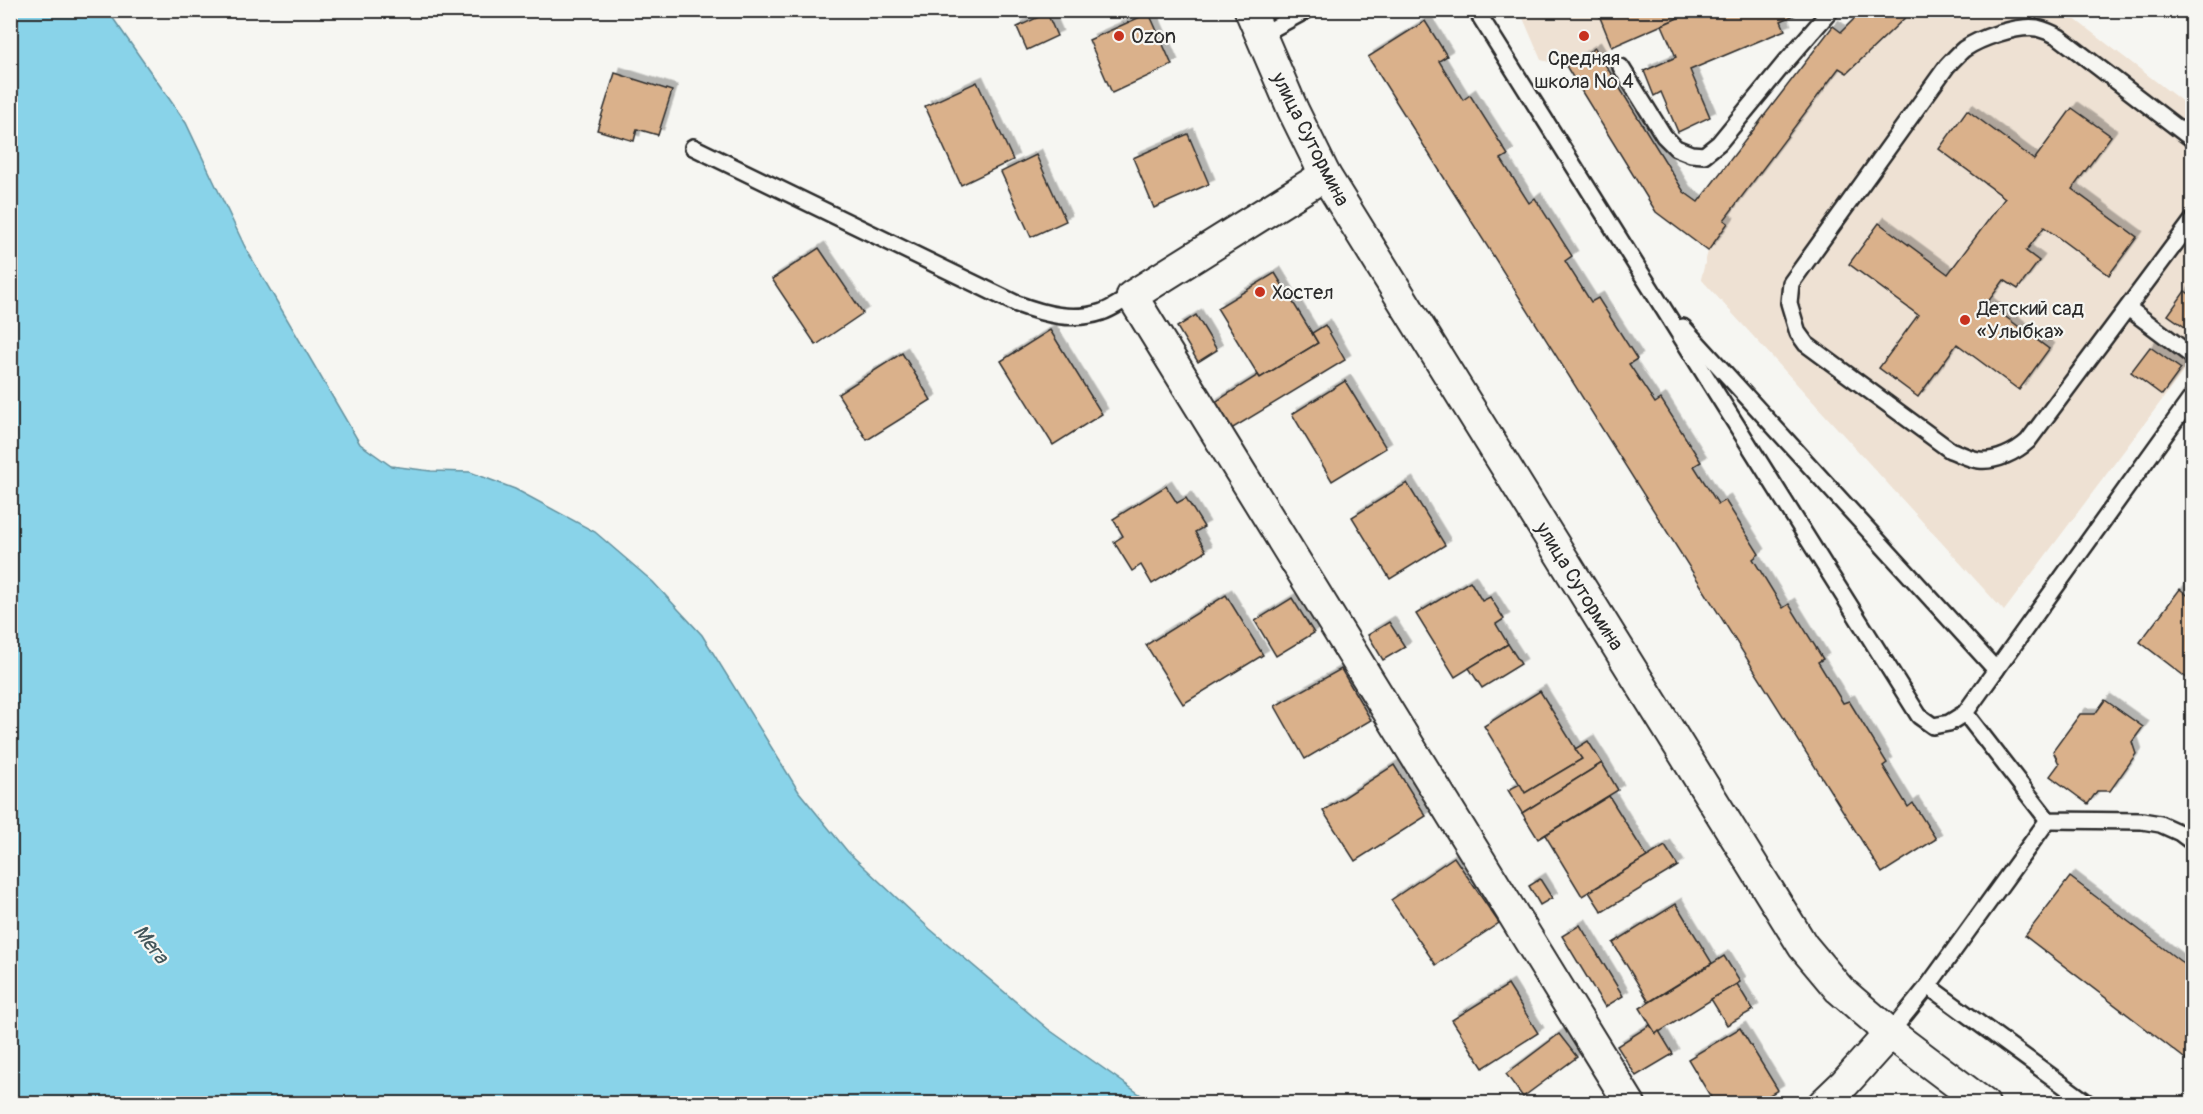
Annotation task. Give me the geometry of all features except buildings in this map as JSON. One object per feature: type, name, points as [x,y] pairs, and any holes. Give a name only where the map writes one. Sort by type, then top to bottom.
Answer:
[{"type":"street","name":"улица Сутормина","points":[[1256,23],[1293,110],[1325,175],[1803,946],[1839,989],[1890,1033],[1984,1104]]},
{"type":"street","points":[[1325,175],[1132,296],[1630,1104]]},
{"type":"street","points":[[1823,1104],[1890,1033]]},
{"type":"lane","points":[[1256,23],[1307,10]]},
{"type":"lane","points":[[1476,10],[1919,716],[1933,726],[1949,723],[1965,712],[2193,397]]},
{"type":"lane","points":[[1621,67],[1664,136],[1676,148],[1690,154],[1704,154],[1719,143],[1831,10]]},
{"type":"lane","points":[[2193,139],[2059,36],[2048,31],[2017,28],[1974,43],[1961,51],[1947,66],[1791,283],[1789,303],[1798,333],[1806,344],[1950,450],[1978,460],[1992,460],[2019,450],[2028,441],[2193,221]]},
{"type":"lane","points":[[693,147],[1017,304],[1042,313],[1070,317],[1102,312],[1132,296]]},
{"type":"lane","points":[[1655,297],[1996,670]]},
{"type":"lane","points":[[2128,309],[2193,356]]},
{"type":"lane","points":[[1965,712],[2048,820]]},
{"type":"lane","points":[[1890,1033],[1928,986],[2048,820]]},
{"type":"lane","points":[[2048,820],[2142,821],[2160,824],[2193,842]]},
{"type":"lane","points":[[1928,986],[2089,1104]]},
{"type":"shaded area","name":"Средняя школа № 4","points":[[1520,11],[1696,11],[1598,53],[1595,48],[1566,66],[1541,60]]},
{"type":"shaded area","name":"Детский сад «Улыбка»","points":[[1913,11],[2064,11],[2192,109],[2192,360],[2004,611],[1701,279],[1708,251],[1728,223],[1724,220],[1839,68],[1847,73]]},
{"type":"water","name":"Мега","points":[[10,11],[108,11],[186,123],[245,247],[360,444],[391,466],[431,471],[470,472],[515,489],[595,532],[653,582],[702,635],[799,792],[848,852],[930,929],[1048,1029],[1152,1103],[11,1103]]},
{"type":"place","name":"Ozon","points":[[1119,36]]},
{"type":"place","name":"Средняя школа № 4","points":[[1584,36]]},
{"type":"place","name":"Хостел","points":[[1260,292]]},
{"type":"place","name":"Детский сад «Улыбка»","points":[[1965,320]]}]
